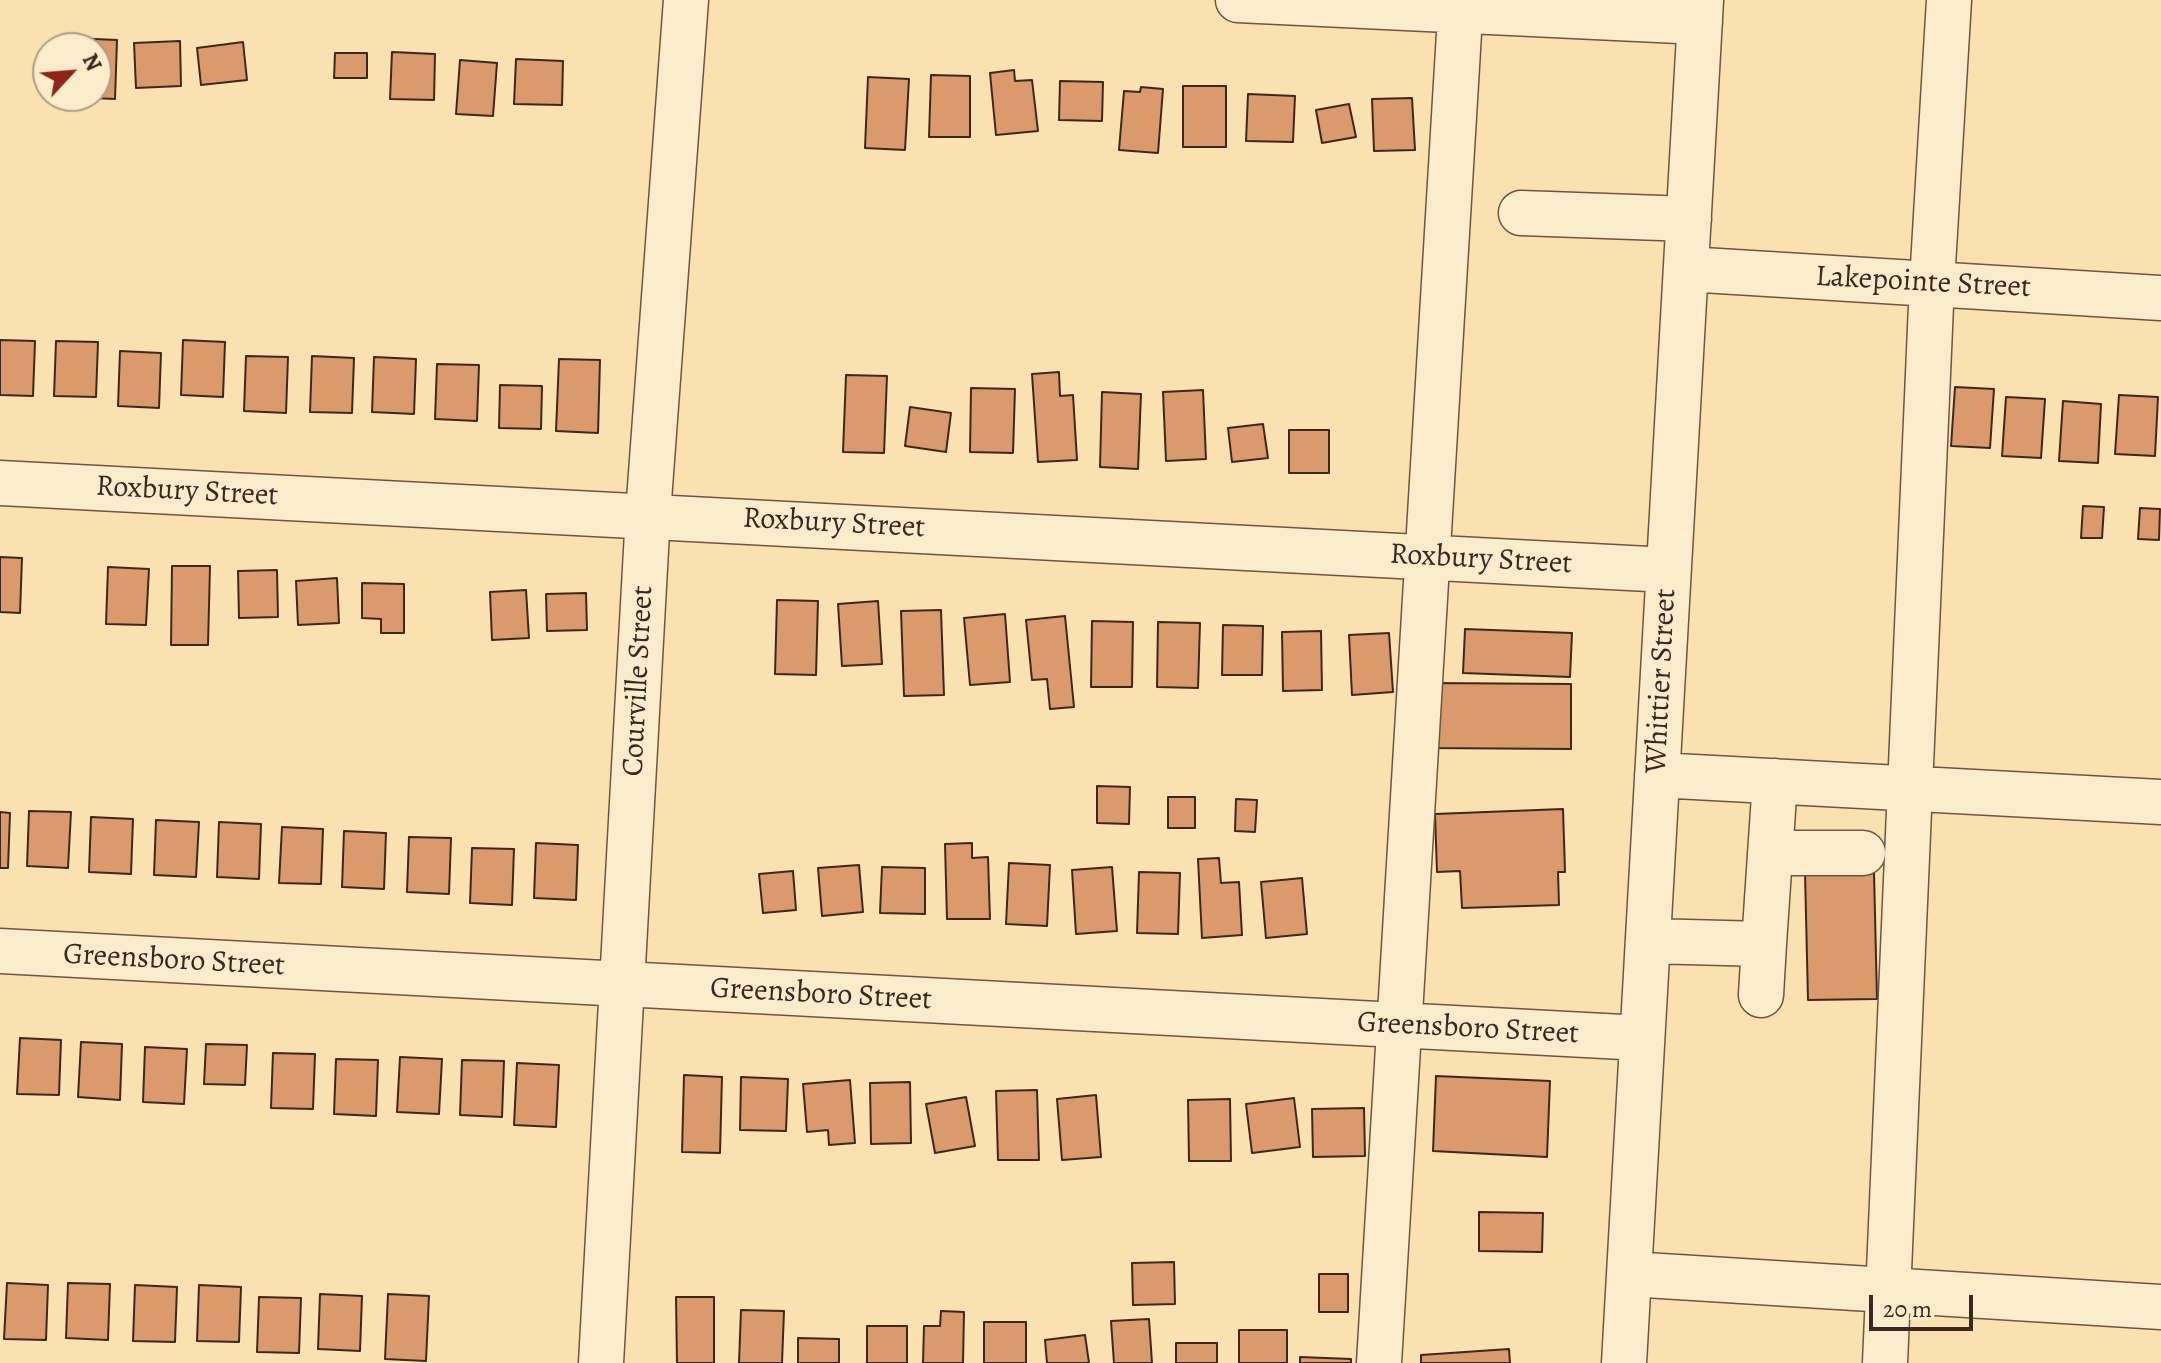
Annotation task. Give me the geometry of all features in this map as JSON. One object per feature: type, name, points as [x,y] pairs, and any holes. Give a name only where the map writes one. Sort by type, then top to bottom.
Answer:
[{"type":"street","name":"Courville Street","points":[[601,1363],[648,514],[686,0]]},
{"type":"street","points":[[1238,0],[1700,11]]},
{"type":"street","points":[[1885,1363],[1932,282],[1949,0]]},
{"type":"street","points":[[1379,1363],[1460,4]]},
{"type":"street","name":"Whittier Street","points":[[1624,1363],[1700,11]]},
{"type":"street","points":[[1521,213],[1689,219]]},
{"type":"street","name":"Lakepointe Street","points":[[1686,269],[2161,298]]},
{"type":"street","name":"Roxbury Street","points":[[0,483],[648,514],[1668,570]]},
{"type":"street","points":[[1657,775],[2161,802]]},
{"type":"street","points":[[1761,995],[1775,781]]},
{"type":"street","points":[[1770,853],[1863,853]]},
{"type":"street","points":[[1648,941],[1764,944]]},
{"type":"street","name":"Greensboro Street","points":[[0,951],[1642,1038]]},
{"type":"street","points":[[1629,1274],[2161,1307]]},
{"type":"building","points":[[112,40],[117,40],[115,99],[112,99]]},
{"type":"building","points":[[180,41],[181,86],[136,88],[134,43]]},
{"type":"building","points":[[243,42],[247,80],[201,85],[197,48]]},
{"type":"building","points":[[392,52],[435,54],[434,100],[390,99]]},
{"type":"building","points":[[335,53],[367,53],[367,78],[334,78]]},
{"type":"building","points":[[516,59],[563,61],[562,105],[514,104]]},
{"type":"building","points":[[460,60],[497,63],[493,116],[456,114]]},
{"type":"building","points":[[1014,70],[1015,81],[1032,80],[1038,131],[996,135],[990,73]]},
{"type":"building","points":[[931,75],[970,76],[970,137],[929,137]]},
{"type":"building","points":[[868,77],[909,79],[905,150],[865,148]]},
{"type":"building","points":[[1060,81],[1103,82],[1102,121],[1059,120]]},
{"type":"building","points":[[1183,86],[1226,86],[1226,147],[1183,147]]},
{"type":"building","points":[[1141,87],[1163,89],[1158,153],[1119,150],[1124,91],[1140,92]]},
{"type":"building","points":[[1248,94],[1295,96],[1293,142],[1246,141]]},
{"type":"building","points":[[1412,98],[1415,150],[1374,151],[1372,99]]},
{"type":"building","points":[[1349,104],[1356,137],[1322,143],[1316,110]]},
{"type":"building","points":[[0,340],[35,341],[33,396],[0,395]]},
{"type":"building","points":[[183,340],[225,342],[223,397],[181,395]]},
{"type":"building","points":[[56,341],[98,342],[96,397],[54,396]]},
{"type":"building","points":[[120,351],[161,353],[159,408],[118,406]]},
{"type":"building","points":[[246,356],[288,357],[286,413],[244,411]]},
{"type":"building","points":[[312,356],[354,358],[352,413],[310,412]]},
{"type":"building","points":[[374,357],[416,359],[414,414],[372,412]]},
{"type":"building","points":[[559,359],[600,360],[598,433],[556,431]]},
{"type":"building","points":[[437,364],[479,365],[477,421],[435,419]]},
{"type":"building","points":[[1059,372],[1060,396],[1073,395],[1077,460],[1038,462],[1032,374]]},
{"type":"building","points":[[846,375],[887,376],[884,453],[843,452]]},
{"type":"building","points":[[500,385],[542,386],[541,429],[499,428]]},
{"type":"building","points":[[1955,387],[1994,389],[1990,448],[1951,446]]},
{"type":"building","points":[[971,388],[1015,389],[1013,453],[970,452]]},
{"type":"building","points":[[1203,390],[1206,459],[1166,461],[1163,392]]},
{"type":"building","points":[[1102,392],[1141,394],[1138,469],[1100,467]]},
{"type":"building","points":[[2119,395],[2158,397],[2155,456],[2115,454]]},
{"type":"building","points":[[2006,397],[2045,399],[2041,458],[2002,456]]},
{"type":"building","points":[[2063,401],[2101,404],[2098,463],[2059,461]]},
{"type":"building","points":[[910,407],[951,413],[946,452],[905,446]]},
{"type":"building","points":[[1263,424],[1268,458],[1232,462],[1228,428]]},
{"type":"building","points":[[1289,430],[1329,430],[1329,473],[1289,473]]},
{"type":"building","points":[[2083,506],[2104,507],[2102,538],[2081,538]]},
{"type":"building","points":[[2140,508],[2160,509],[2159,540],[2138,539]]},
{"type":"building","points":[[0,557],[22,558],[20,613],[0,612]]},
{"type":"building","points":[[172,566],[210,566],[208,645],[171,645]]},
{"type":"building","points":[[108,567],[149,569],[146,625],[106,624]]},
{"type":"building","points":[[277,570],[278,617],[239,618],[238,571]]},
{"type":"building","points":[[337,578],[339,623],[298,625],[296,581]]},
{"type":"building","points":[[362,583],[404,584],[404,633],[381,633],[381,619],[362,618]]},
{"type":"building","points":[[526,590],[529,638],[492,640],[490,592]]},
{"type":"building","points":[[586,593],[587,630],[547,631],[546,594]]},
{"type":"building","points":[[777,600],[818,601],[816,675],[775,674]]},
{"type":"building","points":[[878,601],[882,664],[842,666],[838,604]]},
{"type":"building","points":[[941,610],[944,695],[904,696],[901,611]]},
{"type":"building","points":[[1005,614],[1010,682],[970,685],[964,618]]},
{"type":"building","points":[[1065,616],[1074,707],[1050,709],[1047,679],[1032,680],[1026,620]]},
{"type":"building","points":[[1092,621],[1133,622],[1132,687],[1091,687]]},
{"type":"building","points":[[1158,622],[1200,623],[1198,688],[1157,687]]},
{"type":"building","points":[[1223,625],[1263,626],[1262,675],[1222,675]]},
{"type":"building","points":[[1465,629],[1572,633],[1570,677],[1463,673]]},
{"type":"building","points":[[1321,631],[1322,690],[1283,691],[1282,632]]},
{"type":"building","points":[[1389,633],[1393,692],[1352,695],[1349,635]]},
{"type":"building","points":[[1428,683],[1571,684],[1571,749],[1427,748]]},
{"type":"building","points":[[1097,786],[1130,787],[1129,824],[1097,823]]},
{"type":"building","points":[[1168,797],[1195,797],[1195,828],[1168,828]]},
{"type":"building","points":[[1236,799],[1257,800],[1255,832],[1235,831]]},
{"type":"building","points":[[1563,809],[1565,872],[1558,872],[1559,905],[1462,908],[1460,871],[1437,872],[1435,814]]},
{"type":"building","points":[[29,811],[71,812],[68,868],[27,866]]},
{"type":"building","points":[[0,812],[10,813],[8,868],[0,868]]},
{"type":"building","points":[[91,817],[133,819],[131,874],[89,872]]},
{"type":"building","points":[[156,820],[199,822],[196,877],[154,875]]},
{"type":"building","points":[[219,822],[261,824],[259,879],[217,877]]},
{"type":"building","points":[[282,827],[323,829],[321,884],[279,883]]},
{"type":"building","points":[[344,831],[386,833],[384,889],[342,887]]},
{"type":"building","points":[[409,837],[451,838],[449,894],[407,892]]},
{"type":"building","points":[[536,843],[578,845],[576,900],[534,898]]},
{"type":"building","points":[[972,843],[972,858],[988,857],[990,919],[947,919],[945,844]]},
{"type":"building","points":[[472,848],[514,849],[512,905],[470,903]]},
{"type":"building","points":[[1219,858],[1221,883],[1239,882],[1242,935],[1202,938],[1198,859]]},
{"type":"building","points":[[1009,863],[1050,865],[1047,926],[1006,924]]},
{"type":"building","points":[[859,865],[863,912],[822,916],[818,868]]},
{"type":"building","points":[[882,867],[925,868],[925,914],[880,913]]},
{"type":"building","points":[[1112,867],[1117,931],[1076,934],[1072,870]]},
{"type":"building","points":[[793,871],[796,910],[763,913],[759,874]]},
{"type":"building","points":[[1139,872],[1180,873],[1178,934],[1137,933]]},
{"type":"building","points":[[1874,872],[1877,999],[1808,1000],[1805,873]]},
{"type":"building","points":[[1302,878],[1307,934],[1266,938],[1261,882]]},
{"type":"building","points":[[20,1038],[61,1040],[59,1095],[17,1094]]},
{"type":"building","points":[[81,1042],[122,1044],[120,1100],[78,1097]]},
{"type":"building","points":[[206,1044],[247,1045],[245,1085],[204,1084]]},
{"type":"building","points":[[145,1047],[187,1049],[184,1104],[143,1102]]},
{"type":"building","points":[[273,1053],[315,1054],[313,1109],[271,1108]]},
{"type":"building","points":[[400,1057],[442,1059],[439,1114],[397,1112]]},
{"type":"building","points":[[336,1059],[378,1060],[376,1116],[334,1114]]},
{"type":"building","points":[[462,1060],[504,1061],[502,1117],[460,1115]]},
{"type":"building","points":[[517,1063],[559,1065],[556,1127],[514,1125]]},
{"type":"building","points":[[684,1075],[722,1077],[720,1153],[682,1152]]},
{"type":"building","points":[[1436,1076],[1550,1081],[1547,1157],[1433,1151]]},
{"type":"building","points":[[741,1077],[788,1079],[786,1131],[740,1130]]},
{"type":"building","points":[[850,1080],[855,1143],[829,1145],[828,1130],[807,1132],[803,1084]]},
{"type":"building","points":[[910,1082],[911,1143],[871,1144],[870,1083]]},
{"type":"building","points":[[1037,1090],[1039,1160],[998,1160],[996,1091]]},
{"type":"building","points":[[1096,1095],[1101,1157],[1062,1160],[1057,1099]]},
{"type":"building","points":[[966,1097],[975,1146],[935,1153],[926,1104]]},
{"type":"building","points":[[1294,1098],[1300,1147],[1252,1153],[1246,1104]]},
{"type":"building","points":[[1230,1099],[1231,1161],[1189,1161],[1188,1100]]},
{"type":"building","points":[[1364,1108],[1365,1156],[1313,1157],[1312,1109]]},
{"type":"building","points":[[1479,1212],[1543,1213],[1542,1252],[1479,1251]]},
{"type":"building","points":[[1174,1262],[1175,1304],[1133,1305],[1132,1263]]},
{"type":"building","points":[[1319,1274],[1348,1274],[1348,1312],[1319,1312]]},
{"type":"building","points":[[7,1283],[48,1285],[46,1340],[4,1339]]},
{"type":"building","points":[[68,1283],[110,1284],[108,1340],[66,1338]]},
{"type":"building","points":[[135,1285],[177,1287],[175,1342],[133,1341]]},
{"type":"building","points":[[199,1285],[241,1287],[239,1342],[197,1341]]},
{"type":"building","points":[[320,1294],[362,1296],[360,1351],[318,1349]]},
{"type":"building","points":[[388,1294],[429,1296],[426,1361],[385,1359]]},
{"type":"building","points":[[259,1297],[301,1298],[299,1353],[257,1352]]},
{"type":"building","points":[[676,1297],[714,1297],[714,1363],[677,1363]]},
{"type":"building","points":[[741,1310],[784,1311],[782,1363],[739,1363]]},
{"type":"building","points":[[941,1311],[964,1312],[963,1363],[923,1363],[924,1326],[940,1326]]},
{"type":"building","points":[[1149,1319],[1152,1363],[1114,1363],[1111,1321]]},
{"type":"building","points":[[984,1322],[1026,1322],[1026,1363],[984,1363]]},
{"type":"building","points":[[867,1326],[907,1326],[907,1363],[867,1363]]},
{"type":"building","points":[[1239,1330],[1287,1330],[1287,1363],[1239,1363]]},
{"type":"building","points":[[1085,1335],[1089,1363],[1047,1363],[1045,1340]]},
{"type":"building","points":[[798,1338],[839,1339],[839,1363],[798,1363]]},
{"type":"building","points":[[1176,1343],[1217,1343],[1217,1363],[1176,1363]]},
{"type":"building","points":[[1509,1349],[1510,1363],[1421,1363],[1421,1355]]},
{"type":"building","points":[[1300,1357],[1351,1359],[1351,1363],[1300,1363]]}]
